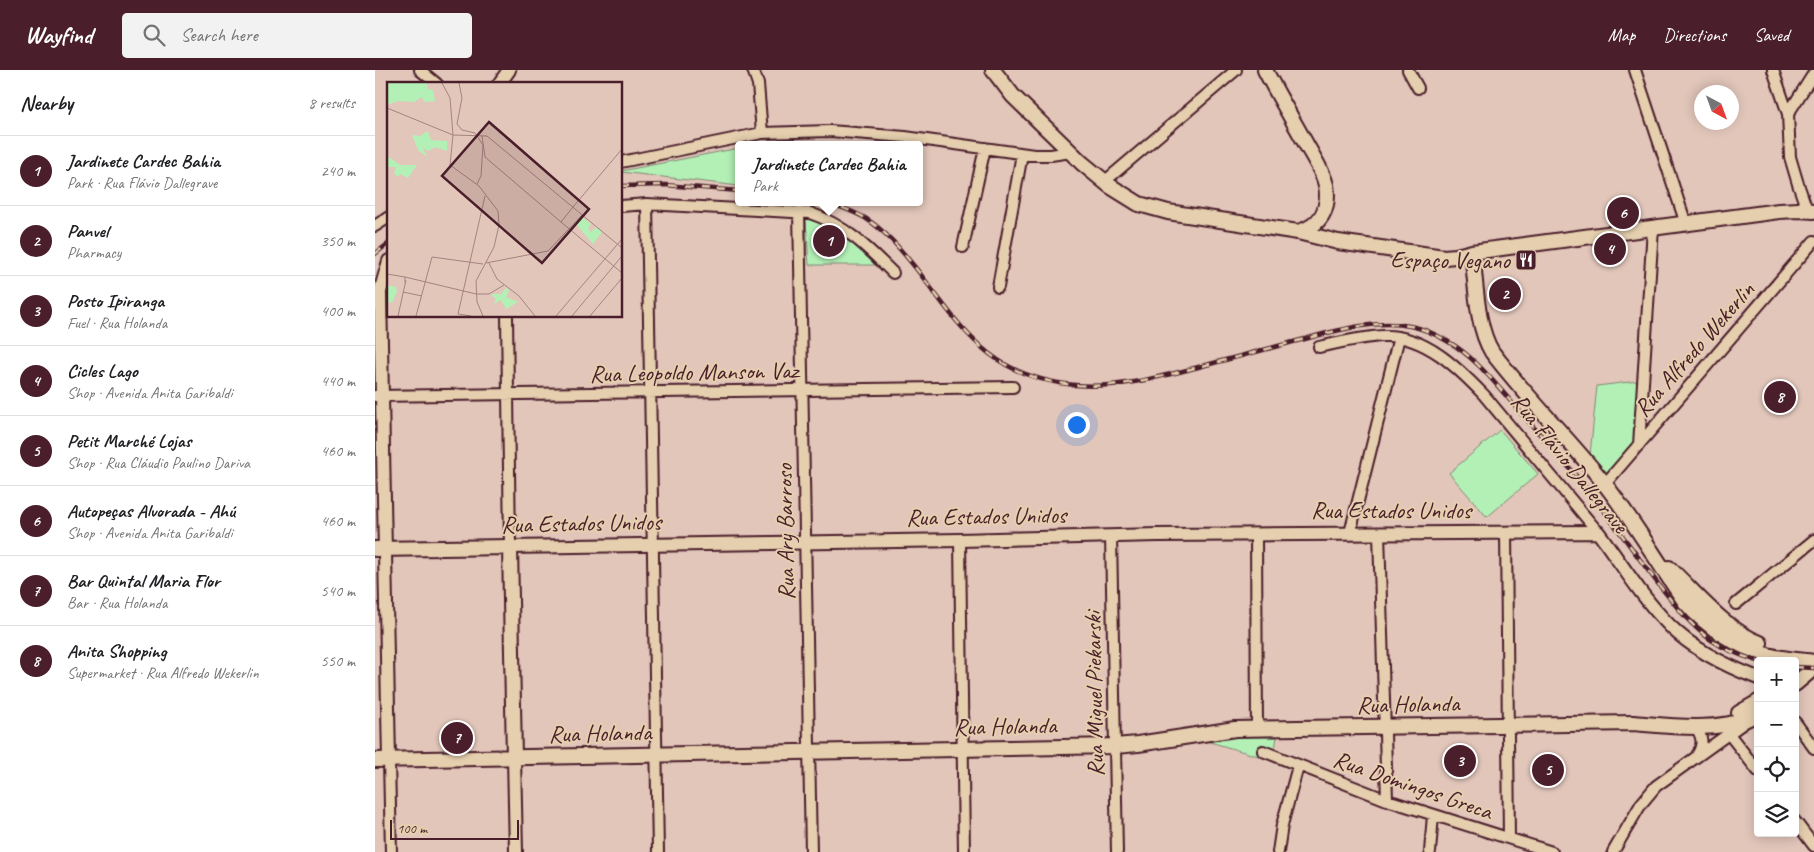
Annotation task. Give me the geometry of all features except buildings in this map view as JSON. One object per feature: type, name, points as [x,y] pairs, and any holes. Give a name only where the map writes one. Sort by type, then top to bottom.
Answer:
[{"type":"main road","points":[[993,70],[1013,96],[1071,152],[1104,182],[1128,199],[1153,209],[1299,232],[1338,242],[1443,257],[1784,211],[1811,210]]},
{"type":"main road","points":[[1265,70],[1323,176],[1327,193],[1322,216],[1312,228],[1299,232]]},
{"type":"main road","points":[[1322,216],[1327,228],[1335,233],[1472,252]]},
{"type":"main road","name":"Rua Flávio Dallegrave","points":[[1472,252],[1483,334],[1492,352],[1572,443],[1605,484],[1656,556],[1686,603],[1695,613],[1716,630],[1749,649],[1781,657]]},
{"type":"main road","points":[[510,547],[514,757]]},
{"type":"main road","name":"Rua Estados Unidos","points":[[380,549],[510,547]]},
{"type":"main road","name":"Rua Flávio Dallegrave","points":[[1656,556],[1733,629],[1750,639],[1770,646],[1814,655]]},
{"type":"main road","name":"Rua Flávio Dallegrave","points":[[1799,660],[1814,662]]},
{"type":"main road","points":[[1799,678],[1814,668]]},
{"type":"main road","name":"Rua Holanda","points":[[1634,723],[1675,718],[1724,716],[1754,710]]},
{"type":"main road","name":"Rua Holanda","points":[[382,760],[1115,746],[1156,742],[1220,730],[1257,729],[1634,723],[1675,726],[1726,725],[1745,720],[1754,711]]},
{"type":"street","points":[[419,70],[434,82]]},
{"type":"street","points":[[500,82],[509,70]]},
{"type":"street","points":[[753,70],[758,84],[762,133]]},
{"type":"street","points":[[1104,182],[1236,70]]},
{"type":"street","points":[[1408,70],[1418,88]]},
{"type":"street","points":[[1635,70],[1686,224]]},
{"type":"street","points":[[1773,70],[1788,114],[1791,157],[1797,184],[1811,210]]},
{"type":"street","points":[[1788,114],[1814,73]]},
{"type":"street","points":[[623,162],[762,133],[830,131],[868,133],[1042,156],[1071,152]]},
{"type":"street","points":[[963,247],[985,148]]},
{"type":"street","points":[[998,287],[1022,154]]},
{"type":"street","points":[[647,204],[659,852]]},
{"type":"street","points":[[623,206],[647,204],[799,211],[824,218],[852,234],[893,273]]},
{"type":"street","name":"Rua Ary Barroso","points":[[799,211],[811,852]]},
{"type":"street","points":[[375,226],[387,218]]},
{"type":"street","points":[[1639,445],[1653,228]]},
{"type":"street","name":"Rua Alfredo Wekerlin","points":[[1605,484],[1814,241]]},
{"type":"street","points":[[387,268],[380,292],[380,549],[382,760],[391,852]]},
{"type":"street","points":[[507,318],[510,547]]},
{"type":"street","points":[[1350,533],[1399,337]]},
{"type":"street","name":"Rua Flávio Dallegrave","points":[[1319,347],[1369,338],[1399,337],[1424,346],[1443,358],[1470,380],[1537,456],[1598,532],[1655,610],[1670,626],[1707,654],[1754,676]]},
{"type":"street","name":"Rua Leopoldo Manson Vaz","points":[[379,396],[1013,387]]},
{"type":"street","points":[[1506,532],[1509,838]]},
{"type":"street","name":"Rua Estados Unidos","points":[[510,547],[1255,534],[1598,532]]},
{"type":"street","points":[[1379,533],[1387,800]]},
{"type":"street","points":[[1255,534],[1257,729]]},
{"type":"street","name":"Rua Miguel Piekarski","points":[[1111,536],[1117,852]]},
{"type":"street","points":[[960,540],[964,852]]},
{"type":"street","points":[[1736,604],[1814,540]]},
{"type":"street","points":[[1613,852],[1632,818],[1648,795],[1663,780],[1729,734],[1754,711]]},
{"type":"street","points":[[1694,758],[1699,751],[1702,739],[1695,726]]},
{"type":"street","points":[[1799,727],[1814,748]]},
{"type":"street","points":[[1729,734],[1754,766]]},
{"type":"street","name":"Rua Domingos Greca","points":[[1263,751],[1387,800],[1552,852]]},
{"type":"street","points":[[514,757],[516,852]]},
{"type":"street","points":[[1278,852],[1282,825],[1298,766]]},
{"type":"street","points":[[1430,852],[1433,815]]},
{"type":"street","points":[[1799,826],[1814,846]]},
{"type":"green space","points":[[735,149],[735,186],[623,172],[623,171]]},
{"type":"green space","points":[[806,219],[826,226],[844,237],[875,265],[809,265]]},
{"type":"green space","points":[[1638,381],[1633,447],[1608,474],[1590,455],[1597,386]]},
{"type":"green space","points":[[1500,430],[1538,474],[1487,517],[1449,473]]},
{"type":"green space","points":[[1234,737],[1277,737],[1275,749],[1261,744],[1258,756],[1203,740]]},
{"type":"railway","points":[[623,186],[665,185],[735,191]]},
{"type":"railway","points":[[838,206],[865,218],[887,235],[906,256],[950,313],[982,348],[1000,361],[1021,372],[1046,380],[1092,386],[1141,381],[1327,333],[1369,325],[1397,324],[1410,326],[1439,336],[1457,347],[1475,362],[1554,450],[1584,485],[1659,585],[1690,621],[1703,634],[1722,647],[1754,660]]},
{"type":"railway","points":[[375,254],[387,245]]},
{"type":"railway","points":[[1799,667],[1814,668]]},
{"type":"place","name":"Autopeças Alvorada - Ahú","points":[[1623,213]]},
{"type":"place","name":"Jardinete Cardec Bahia","points":[[829,241]]},
{"type":"place","name":"Cicles Lago","points":[[1610,249]]},
{"type":"place","name":"Espaço Vegano","points":[[1526,260]]},
{"type":"place","name":"Panvel","points":[[1505,294]]},
{"type":"place","name":"Anita Shopping","points":[[1780,397]]},
{"type":"place","name":"Bar Quintal Maria Flor","points":[[457,738]]},
{"type":"place","name":"Posto Ipiranga","points":[[1460,761]]},
{"type":"place","name":"Petit Marché Lojas","points":[[1548,770]]}]
